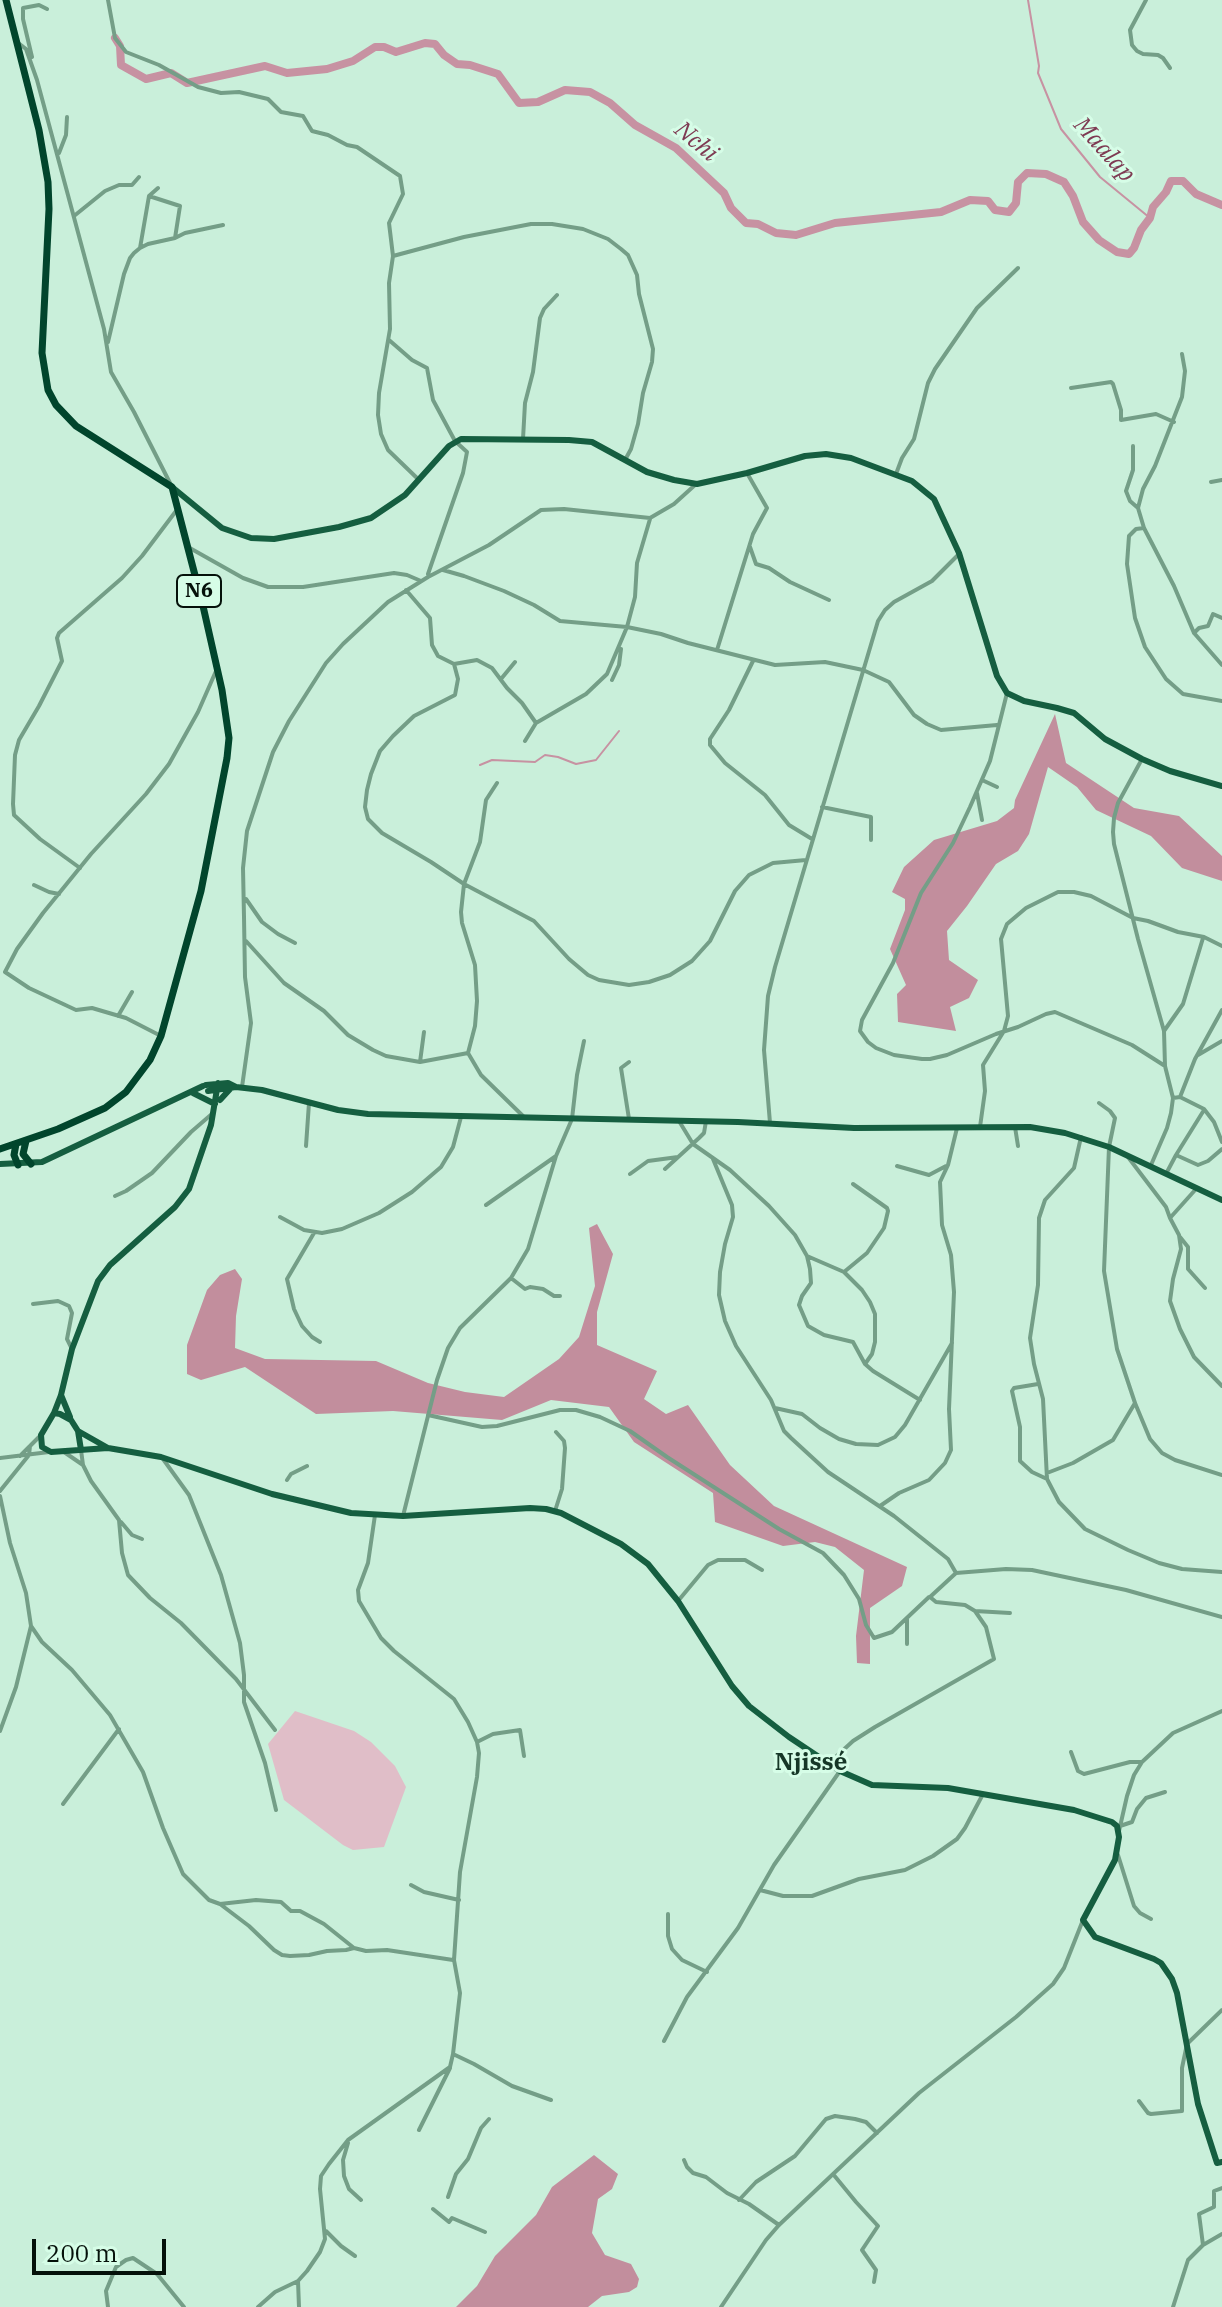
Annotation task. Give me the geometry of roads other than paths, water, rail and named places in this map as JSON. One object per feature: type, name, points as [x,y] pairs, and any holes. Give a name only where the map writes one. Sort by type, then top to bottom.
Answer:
[{"type":"highway","points":[[6,0],[39,130],[48,182],[42,353],[48,390],[56,405],[76,426],[172,487]]},
{"type":"highway","name":"N6","points":[[0,1149],[88,1118],[126,1092],[145,1068],[161,1036],[199,900],[227,758],[228,726],[172,487]]},
{"type":"highway","points":[[26,1141],[23,1154],[31,1164]]},
{"type":"highway","points":[[16,1144],[14,1155],[18,1165]]},
{"type":"main road","points":[[172,487],[222,528],[251,538],[274,539],[365,521],[389,508],[455,441],[469,438],[592,442],[647,472],[697,484],[815,454],[851,458],[919,485],[934,499],[959,553],[997,676],[1007,693],[1024,701],[1074,713],[1105,739],[1142,759],[1220,788]]},
{"type":"main road","points":[[220,1086],[196,1176],[189,1189],[175,1207],[104,1272],[95,1289],[72,1349],[61,1395],[41,1435],[42,1447],[51,1452],[108,1448],[161,1457],[231,1482],[306,1503],[375,1515],[530,1508],[555,1511],[611,1538],[636,1554],[678,1601],[732,1686],[749,1706],[779,1731],[840,1771],[872,1785],[948,1788],[1096,1816],[1112,1822],[1120,1828],[1117,1852],[1083,1920],[1095,1937],[1154,1959],[1167,1971],[1177,1993],[1198,2104],[1220,2163]]},
{"type":"main road","points":[[0,1164],[42,1162],[189,1093],[220,1086],[262,1090],[368,1114],[706,1121],[854,1128],[1015,1127],[1048,1130],[1109,1147],[1220,1198]]},
{"type":"main road","points":[[216,1106],[237,1087]]},
{"type":"main road","points":[[189,1093],[216,1106]]},
{"type":"main road","points":[[61,1395],[78,1431],[81,1450]]},
{"type":"main road","points":[[54,1413],[71,1420]]},
{"type":"main road","points":[[78,1431],[108,1448]]},
{"type":"street","points":[[108,0],[115,38],[126,52],[159,65],[198,87],[268,99],[281,112],[303,116],[312,131],[357,147],[400,176],[403,194],[389,223],[393,256],[389,283],[390,320],[379,393],[379,426],[388,450],[419,480]]},
{"type":"street","points":[[1146,0],[1130,30],[1132,45],[1143,54],[1163,58],[1170,68]]},
{"type":"street","points":[[47,9],[39,5],[23,8],[23,19],[108,357],[114,378],[172,487]]},
{"type":"street","points":[[17,42],[24,46],[32,63]]},
{"type":"street","points":[[58,154],[66,135],[67,117]]},
{"type":"street","points":[[74,216],[105,191],[119,185],[132,185],[139,177]]},
{"type":"street","points":[[140,248],[149,196],[158,188]]},
{"type":"street","points":[[149,196],[180,206],[175,238]]},
{"type":"street","points":[[393,256],[464,237],[531,224],[583,229],[608,239],[628,255],[637,275],[653,349],[638,424],[625,460]]},
{"type":"street","points":[[107,344],[130,258],[140,248],[185,233],[223,225]]},
{"type":"street","points":[[896,474],[914,439],[928,383],[935,369],[977,308],[1018,268]]},
{"type":"street","points":[[523,439],[525,403],[533,372],[540,318],[557,295]]},
{"type":"street","points":[[388,339],[412,360],[427,368],[431,394],[455,441],[465,449],[467,456],[428,577]]},
{"type":"street","points":[[1182,354],[1185,387],[1174,422],[1143,489],[1138,508],[1144,528],[1194,633],[1222,665]]},
{"type":"street","points":[[1071,388],[1111,382],[1121,410],[1121,420],[1156,414],[1174,422]]},
{"type":"street","points":[[1133,446],[1133,470],[1126,491],[1130,501],[1138,508]]},
{"type":"street","points":[[717,650],[749,545],[767,508],[747,473]]},
{"type":"street","points":[[1211,482],[1222,480]]},
{"type":"street","points":[[237,1087],[251,1018],[244,940],[243,868],[247,831],[268,763],[280,736],[326,663],[371,617],[406,590],[489,545],[541,510],[564,509],[650,518],[674,504],[697,484]]},
{"type":"street","points":[[80,868],[40,839],[14,815],[19,740],[62,661],[57,638],[59,633],[122,578],[178,509]]},
{"type":"street","points":[[525,741],[536,723],[573,702],[607,674],[627,627],[635,597],[637,563],[650,518]]},
{"type":"street","points":[[1144,528],[1136,529],[1129,536],[1127,564],[1135,618],[1145,647],[1166,679],[1183,694],[1222,701]]},
{"type":"street","points":[[749,545],[756,564],[829,600]]},
{"type":"street","points":[[188,547],[243,578],[268,587],[303,587],[394,573],[421,581]]},
{"type":"street","points":[[770,1123],[764,1050],[768,996],[878,621],[885,610],[903,596],[932,581],[959,553]]},
{"type":"street","points":[[441,569],[504,591],[560,621],[627,627],[661,634],[753,661],[787,666],[825,662],[863,670],[889,682],[914,715],[935,727],[949,729],[997,725]]},
{"type":"street","points":[[406,590],[430,618],[434,651],[438,656],[454,664],[477,660],[492,668],[536,723]]},
{"type":"street","points":[[1194,633],[1208,626],[1213,614],[1222,618]]},
{"type":"street","points":[[612,680],[621,659],[621,645]]},
{"type":"street","points":[[753,661],[729,710],[710,739],[710,745],[725,763],[765,795],[789,825],[812,839]]},
{"type":"street","points":[[501,679],[515,662]]},
{"type":"street","points":[[454,664],[458,679],[455,695],[414,716],[380,751],[371,774],[365,807],[368,819],[382,833],[464,884],[534,921],[588,975],[629,985],[670,975],[692,961],[710,941],[735,891],[749,875],[773,863],[806,860]]},
{"type":"street","points":[[5,972],[17,949],[59,894],[169,764],[217,670]]},
{"type":"street","points":[[1007,693],[990,761],[982,780],[953,843],[921,893],[893,963],[862,1020],[860,1031],[876,1048],[894,1055],[922,1059],[947,1055],[1055,1012],[1132,1045],[1165,1066]]},
{"type":"street","points":[[1142,759],[1118,803],[1114,818],[1114,844],[1164,1031],[1165,1066],[1173,1098],[1167,1128],[1151,1165]]},
{"type":"street","points":[[982,780],[997,787]]},
{"type":"street","points":[[497,783],[486,800],[480,842],[464,884],[462,923],[475,965],[477,1001],[468,1053],[481,1075],[524,1117]]},
{"type":"street","points":[[977,791],[982,820]]},
{"type":"street","points":[[822,807],[871,817],[871,840]]},
{"type":"street","points":[[34,885],[59,894]]},
{"type":"street","points":[[980,1127],[985,1091],[983,1065],[1004,1031],[1008,1006],[1001,939],[1007,924],[1016,916],[1033,904],[1066,891],[1091,896],[1133,918],[1204,937],[1222,946]]},
{"type":"street","points":[[244,897],[262,922],[295,943]]},
{"type":"street","points":[[1164,1031],[1183,1004],[1204,937]]},
{"type":"street","points":[[244,940],[292,990],[324,1011],[348,1035],[386,1056],[420,1062],[468,1053]]},
{"type":"street","points":[[0,967],[29,988],[76,1010],[92,1008],[131,1020],[161,1036]]},
{"type":"street","points":[[118,1016],[132,992]]},
{"type":"street","points":[[1180,1097],[1222,1010]]},
{"type":"street","points":[[420,1062],[424,1032]]},
{"type":"street","points":[[403,1516],[441,1367],[452,1340],[460,1328],[511,1278],[528,1249],[556,1156],[572,1119],[584,1041]]},
{"type":"street","points":[[1198,1055],[1222,1041]]},
{"type":"street","points":[[629,1062],[621,1068],[629,1119]]},
{"type":"street","points":[[1173,1098],[1180,1097],[1204,1109],[1220,1130],[1222,1142]]},
{"type":"street","points":[[306,1146],[309,1103]]},
{"type":"street","points":[[1099,1103],[1115,1118],[1109,1147],[1104,1271],[1117,1349],[1150,1439],[1162,1453],[1175,1460],[1222,1475]]},
{"type":"street","points":[[115,1196],[152,1173],[216,1106]]},
{"type":"street","points":[[1167,1172],[1204,1109]]},
{"type":"street","points":[[280,1217],[314,1233],[362,1222],[412,1192],[441,1167],[456,1139],[461,1117]]},
{"type":"street","points":[[679,1121],[693,1144],[730,1170],[795,1235],[807,1256],[811,1280],[800,1300],[803,1319],[814,1331],[853,1342],[865,1364],[920,1400]]},
{"type":"street","points":[[665,1169],[704,1133],[706,1121]]},
{"type":"street","points":[[1015,1127],[1018,1146]]},
{"type":"street","points":[[880,1506],[899,1493],[929,1480],[943,1466],[951,1450],[954,1292],[951,1255],[942,1225],[940,1182],[948,1165],[957,1128]]},
{"type":"street","points":[[1081,1137],[1074,1168],[1045,1200],[1039,1218],[1037,1296],[1030,1338],[1043,1399],[1047,1476],[1059,1502],[1085,1529],[1159,1563],[1182,1569],[1222,1572]]},
{"type":"street","points":[[1176,1155],[1198,1165],[1222,1149]]},
{"type":"street","points":[[1127,1155],[1166,1207],[1188,1247],[1188,1269],[1205,1288]]},
{"type":"street","points":[[486,1205],[556,1156]]},
{"type":"street","points":[[630,1174],[648,1161],[678,1157]]},
{"type":"street","points":[[713,1159],[733,1212],[720,1272],[720,1304],[736,1346],[775,1408],[784,1431],[844,1484],[880,1506],[948,1559],[956,1573]]},
{"type":"street","points":[[897,1166],[929,1175],[948,1165]]},
{"type":"street","points":[[844,1272],[867,1253],[884,1228],[888,1211],[853,1184]]},
{"type":"street","points":[[1170,1218],[1198,1188]]},
{"type":"street","points":[[1220,1198],[1222,1206]]},
{"type":"street","points":[[314,1233],[287,1279],[294,1309],[302,1326],[320,1342]]},
{"type":"street","points":[[1179,1235],[1181,1249],[1170,1301],[1194,1357],[1222,1386]]},
{"type":"street","points":[[807,1256],[844,1272],[870,1302],[875,1314],[875,1342],[865,1364]]},
{"type":"street","points":[[511,1278],[525,1289],[543,1289],[560,1296]]},
{"type":"street","points":[[33,1304],[58,1301],[69,1306],[72,1313],[67,1339],[72,1349]]},
{"type":"street","points":[[775,1408],[802,1414],[839,1439],[868,1446],[878,1445],[895,1437],[905,1425],[954,1340]]},
{"type":"street","points":[[1038,1384],[1012,1391],[1020,1427],[1020,1461],[1032,1472],[1047,1476],[1113,1440],[1135,1403]]},
{"type":"street","points":[[428,1415],[482,1427],[560,1410],[576,1410],[630,1431],[779,1529],[823,1553],[844,1575],[859,1599],[866,1625],[874,1638],[892,1632],[956,1573],[1006,1569],[1032,1570],[1126,1590],[1222,1617]]},
{"type":"street","points":[[555,1511],[562,1489],[565,1448],[564,1441],[556,1432]]},
{"type":"street","points":[[20,1456],[41,1435]]},
{"type":"street","points":[[0,1731],[16,1687],[31,1626],[26,1593],[10,1543],[0,1494],[29,1455],[30,1446]]},
{"type":"street","points":[[81,1450],[83,1465],[95,1487],[132,1535],[142,1539]]},
{"type":"street","points":[[0,1458],[51,1452]]},
{"type":"street","points":[[64,1452],[83,1465]]},
{"type":"street","points":[[161,1457],[189,1495],[221,1575],[240,1643],[244,1702],[269,1774],[276,1810]]},
{"type":"street","points":[[287,1480],[291,1474],[307,1466]]},
{"type":"street","points":[[375,1515],[368,1563],[358,1590],[359,1601],[381,1638],[454,1699],[468,1722],[479,1753],[459,1900],[454,1960],[460,1993],[453,2054],[450,2067],[419,2130]]},
{"type":"street","points":[[119,1520],[125,1567],[134,1584],[181,1623],[243,1687],[275,1730]]},
{"type":"street","points":[[678,1601],[708,1565],[718,1560],[745,1560],[762,1570]]},
{"type":"street","points":[[828,1764],[853,1741],[875,1727],[994,1659],[986,1627],[975,1611],[965,1605],[936,1602],[930,1597]]},
{"type":"street","points":[[975,1611],[1010,1613]]},
{"type":"street","points":[[907,1619],[907,1644]]},
{"type":"street","points":[[31,1626],[42,1642],[103,1705],[119,1729],[143,1772],[183,1874],[209,1900],[220,1904],[282,1955],[309,1955],[354,1948]]},
{"type":"street","points":[[1120,1828],[1134,1775],[1142,1762],[1173,1733],[1222,1711]]},
{"type":"street","points":[[63,1804],[119,1729]]},
{"type":"street","points":[[477,1742],[493,1734],[520,1730],[524,1756]]},
{"type":"street","points":[[1071,1752],[1078,1771],[1084,1774],[1130,1762],[1142,1762]]},
{"type":"street","points":[[664,2041],[687,1997],[738,1928],[806,1817],[840,1771]]},
{"type":"street","points":[[1120,1828],[1132,1822],[1146,1798],[1165,1792]]},
{"type":"street","points":[[760,1890],[783,1896],[812,1896],[859,1879],[905,1870],[957,1839],[983,1794]]},
{"type":"street","points":[[1117,1852],[1134,1906],[1151,1919]]},
{"type":"street","points":[[411,1885],[424,1892],[459,1900]]},
{"type":"street","points":[[220,1904],[256,1900],[281,1902],[291,1911],[300,1911],[324,1924],[354,1948],[454,1960]]},
{"type":"street","points":[[668,1914],[668,1936],[672,1949],[686,1962],[707,1972]]},
{"type":"street","points":[[721,2307],[779,2225],[919,2093],[1053,1984],[1064,1968],[1083,1920]]},
{"type":"street","points":[[1139,2101],[1151,2114],[1182,2111],[1182,2068],[1187,2044],[1222,2010]]},
{"type":"street","points":[[453,2054],[512,2086],[551,2100]]},
{"type":"street","points":[[258,2307],[275,2292],[298,2281],[320,2252],[325,2239],[320,2200],[321,2176],[348,2140],[450,2067]]},
{"type":"street","points":[[739,2200],[756,2182],[795,2156],[826,2119],[835,2116],[866,2122],[877,2133]]},
{"type":"street","points":[[448,2197],[456,2174],[468,2159],[481,2128],[489,2119]]},
{"type":"street","points":[[348,2140],[343,2160],[344,2176],[349,2189],[361,2200]]},
{"type":"street","points":[[684,2160],[693,2173],[706,2177],[779,2225]]},
{"type":"street","points":[[1220,2163],[1222,2170]]},
{"type":"street","points":[[833,2174],[878,2226],[862,2250],[876,2270],[874,2282]]},
{"type":"street","points":[[1203,2245],[1199,2214],[1214,2207],[1214,2191],[1222,2188]]},
{"type":"street","points":[[433,2209],[449,2222],[452,2218],[485,2232]]},
{"type":"street","points":[[324,2229],[355,2256]]},
{"type":"street","points":[[1173,2307],[1188,2260],[1203,2245],[1222,2234]]},
{"type":"street","points":[[108,2307],[106,2291],[116,2267],[133,2258],[157,2274],[184,2307]]},
{"type":"street","points":[[298,2281],[299,2307]]},
{"type":"waterway","name":"Maalap","points":[[1028,0],[1038,73],[1061,129],[1100,177],[1150,218]]},
{"type":"waterway","name":"Nchi","points":[[115,38],[120,46],[121,65],[146,79],[171,73],[187,83],[265,66],[287,73],[327,69],[353,61],[375,47],[396,52],[425,43],[435,44],[457,64],[498,74],[519,103],[538,102],[565,90],[590,92],[610,103],[635,125],[676,148],[724,193],[731,208],[746,223],[758,224],[776,233],[796,235],[835,223],[941,212],[970,200],[988,201],[995,210],[1009,212],[1016,203],[1018,182],[1027,173],[1046,174],[1064,182],[1083,222],[1099,240],[1117,252],[1129,254],[1153,207],[1171,181],[1183,181],[1196,194],[1222,205]]},
{"type":"waterway","points":[[480,765],[492,760],[535,762],[545,755],[576,764],[596,760],[619,731]]},
{"type":"district","name":"Njissé","points":[[811,1763]]}]
